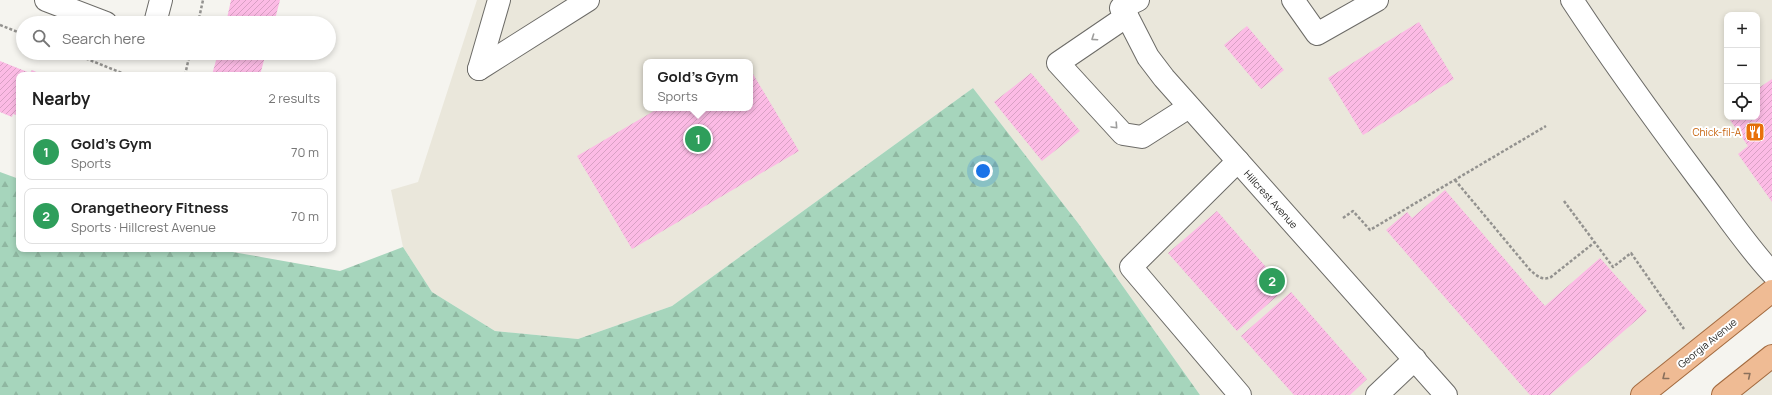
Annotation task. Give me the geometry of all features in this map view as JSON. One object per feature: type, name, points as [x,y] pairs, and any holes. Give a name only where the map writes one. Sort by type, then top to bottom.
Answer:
[{"type":"main road","name":"Georgia Avenue","points":[[1642,395],[1772,291]]},
{"type":"main road","points":[[1723,395],[1772,356]]},
{"type":"street","points":[[46,0],[88,16]]},
{"type":"street","points":[[157,16],[161,0]]},
{"type":"street","points":[[498,0],[479,69],[588,0]]},
{"type":"street","points":[[1294,0],[1317,34],[1377,0]]},
{"type":"street","points":[[1572,0],[1605,50],[1684,158],[1742,236],[1772,273]]},
{"type":"street","points":[[1125,6],[1058,63],[1122,134],[1142,137],[1189,107]]},
{"type":"street","name":"Hillcrest Avenue","points":[[1125,6],[1148,57],[1189,107],[1446,395]]},
{"type":"street","points":[[1238,161],[1131,267],[1240,395]]},
{"type":"street","points":[[1377,395],[1415,359]]},
{"type":"path","points":[[200,16],[203,0]]},
{"type":"path","points":[[0,25],[16,31]]},
{"type":"path","points":[[90,60],[120,72]]},
{"type":"path","points":[[186,72],[188,60]]},
{"type":"path","points":[[1343,218],[1353,211],[1370,230],[1546,126]]},
{"type":"path","points":[[1455,180],[1530,270],[1540,278],[1545,280],[1551,277],[1595,242]]},
{"type":"path","points":[[1564,201],[1614,266],[1631,253],[1686,331]]},
{"type":"shaded area","points":[[477,0],[1772,0],[1772,291],[1642,395],[1200,395],[1078,223],[973,88],[672,306],[578,339],[495,331],[432,292],[403,247],[391,190],[418,182]]},
{"type":"shaded area","points":[[1772,356],[1772,395],[1723,395]]},
{"type":"green space","points":[[973,88],[1078,223],[1200,395],[0,395],[0,172],[16,178],[16,252],[233,252],[340,271],[403,247],[432,292],[495,331],[578,339],[672,306]]},
{"type":"building","points":[[231,0],[280,0],[276,16],[228,16]]},
{"type":"building","points":[[1419,22],[1454,79],[1363,135],[1328,78]]},
{"type":"building","points":[[1247,26],[1284,70],[1261,89],[1224,45]]},
{"type":"building","points":[[216,60],[264,60],[261,72],[213,72]]},
{"type":"building","points":[[0,61],[28,72],[16,72],[16,115],[13,114],[12,117],[0,112]]},
{"type":"building","points":[[1031,73],[1080,131],[1042,161],[994,102]]},
{"type":"building","points":[[753,74],[799,151],[632,249],[577,156],[654,111],[753,111]]},
{"type":"building","name":"Chick-fil-A","points":[[1772,79],[1772,202],[1738,154],[1748,146],[1730,120],[1760,120],[1760,87]]},
{"type":"building","points":[[1445,190],[1545,306],[1600,258],[1647,311],[1550,395],[1530,395],[1386,230],[1407,212],[1412,218]]},
{"type":"building","points":[[1217,211],[1285,289],[1237,331],[1168,253]]},
{"type":"building","points":[[1291,292],[1367,379],[1350,395],[1294,395],[1241,336]]},
{"type":"place","name":"Chick-fil-A","points":[[1755,132]]},
{"type":"place","name":"Gold's Gym","points":[[698,139]]},
{"type":"place","name":"Orangetheory Fitness","points":[[1272,281]]}]
